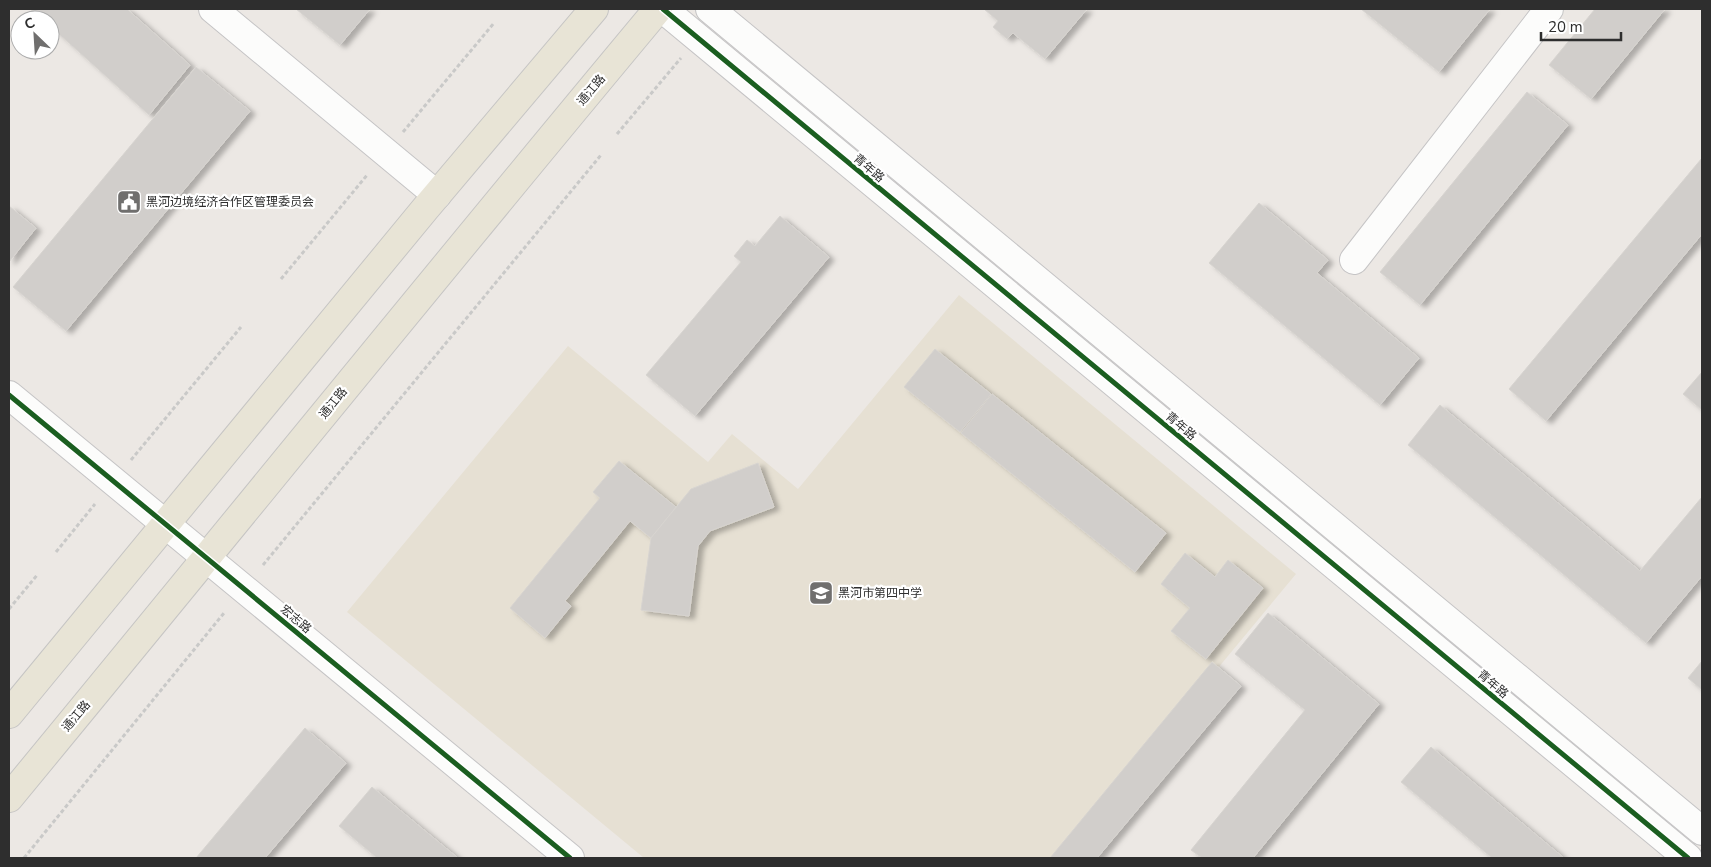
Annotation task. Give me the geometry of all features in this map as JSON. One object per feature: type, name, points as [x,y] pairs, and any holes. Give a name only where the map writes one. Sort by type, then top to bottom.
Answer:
[{"type":"main road","points":[[9,714],[437,195],[594,9]]},
{"type":"main road","name":"通江路","points":[[9,798],[466,240],[658,9]]},
{"type":"street","points":[[212,9],[437,195]]},
{"type":"street","name":"青年路","points":[[663,9],[1688,858]]},
{"type":"street","name":"青年路","points":[[710,9],[1702,831]]},
{"type":"street","points":[[1354,260],[1549,9]]},
{"type":"street","name":"宏志路","points":[[9,395],[570,858]]},
{"type":"path","points":[[401,135],[494,23]]},
{"type":"path","points":[[618,134],[697,38]]},
{"type":"path","points":[[263,565],[601,155]]},
{"type":"path","points":[[281,280],[374,167]]},
{"type":"path","points":[[131,461],[242,328]]},
{"type":"path","points":[[56,552],[95,504]]},
{"type":"path","points":[[9,609],[38,574]]},
{"type":"path","points":[[24,858],[224,613]]},
{"type":"shaded area","name":"黑河市第四中学","points":[[959,295],[1296,574],[1060,858],[644,858],[347,612],[568,346],[708,462],[732,434],[798,489]]},
{"type":"building","points":[[30,9],[127,9],[190,65],[149,115],[60,35],[60,10]]},
{"type":"building","points":[[296,9],[370,9],[340,45]]},
{"type":"building","points":[[984,9],[1087,9],[1045,59],[1013,33],[1007,39],[993,27],[998,21]]},
{"type":"building","points":[[1361,9],[1490,9],[1439,72]]},
{"type":"building","points":[[1595,9],[1665,9],[1591,99],[1549,65]]},
{"type":"building","name":"黑河边境经济合作区管理委员会","points":[[196,67],[250,111],[66,331],[13,287]]},
{"type":"building","points":[[1527,92],[1568,125],[1420,305],[1380,272]]},
{"type":"building","points":[[1702,158],[1702,234],[1546,421],[1509,389]]},
{"type":"building","points":[[1259,203],[1328,260],[1317,273],[1419,358],[1380,405],[1209,263]]},
{"type":"building","points":[[9,206],[36,228],[9,262]]},
{"type":"building","points":[[780,216],[829,257],[695,416],[646,375],[741,262],[734,256],[747,240],[755,246]]},
{"type":"building","points":[[935,349],[991,394],[960,432],[904,387]]},
{"type":"building","points":[[1702,372],[1702,410],[1683,394]]},
{"type":"building","points":[[992,394],[1166,533],[1135,572],[961,433]]},
{"type":"building","points":[[1440,405],[1640,571],[1702,497],[1702,576],[1646,643],[1408,445]]},
{"type":"building","points":[[619,461],[676,507],[651,538],[630,521],[565,601],[571,606],[545,638],[510,608],[600,498],[593,492]]},
{"type":"building","points":[[758,463],[774,507],[710,531],[698,546],[689,616],[641,610],[651,538],[691,489]]},
{"type":"building","points":[[1185,553],[1215,577],[1228,560],[1263,588],[1206,659],[1171,631],[1190,608],[1161,584]]},
{"type":"building","points":[[1268,613],[1379,704],[1253,858],[1202,858],[1191,850],[1305,710],[1235,654]]},
{"type":"building","points":[[1702,661],[1702,690],[1688,678]]},
{"type":"building","points":[[1212,662],[1241,686],[1097,858],[1050,858]]},
{"type":"building","points":[[305,728],[346,763],[265,858],[196,858]]},
{"type":"building","points":[[1431,747],[1564,858],[1492,858],[1401,782]]},
{"type":"building","points":[[372,787],[458,858],[377,858],[339,826]]},
{"type":"cycle path","points":[[663,9],[1688,858]]},
{"type":"cycle path","points":[[9,395],[570,858]]},
{"type":"place","name":"黑河边境经济合作区管理委员会","points":[[129,202]]},
{"type":"place","name":"黑河市第四中学","points":[[821,593]]}]
